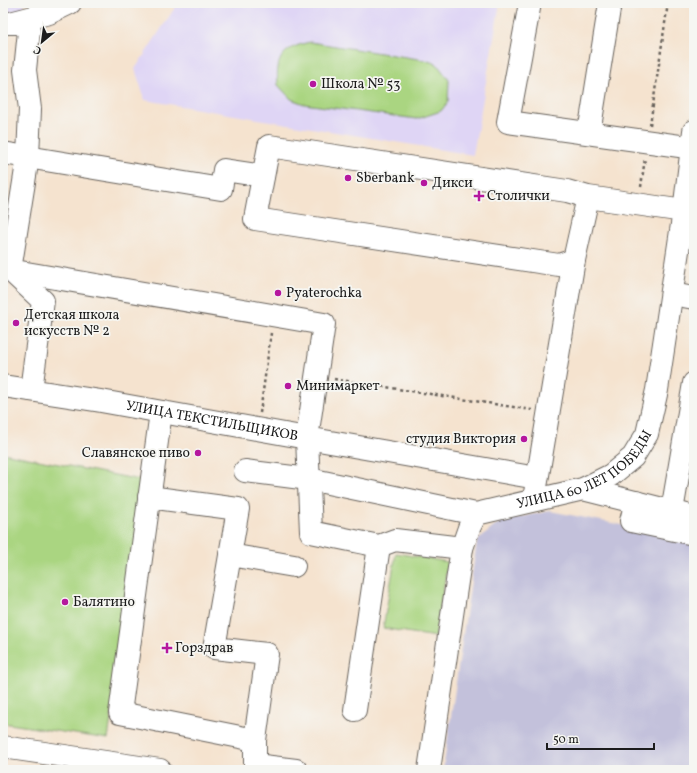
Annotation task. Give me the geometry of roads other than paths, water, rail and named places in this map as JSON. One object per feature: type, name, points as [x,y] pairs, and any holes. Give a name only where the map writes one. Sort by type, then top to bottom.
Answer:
[{"type":"street","points":[[8,23],[49,13],[70,3]]},
{"type":"street","points":[[530,3],[508,122],[648,142],[693,142]]},
{"type":"street","points":[[589,133],[610,3]]},
{"type":"street","points":[[7,270],[28,157],[30,109],[25,70],[29,31],[21,22],[8,23]]},
{"type":"street","name":"УЛИЦА 60 ЛЕТ ПОБЕДЫ","points":[[476,514],[533,502],[583,489],[611,474],[633,457],[647,434],[656,401],[672,294],[687,218],[693,142]]},
{"type":"street","points":[[574,260],[559,265],[255,219],[269,146],[567,191],[588,197],[638,205],[687,218]]},
{"type":"street","points":[[3,153],[221,189],[224,170],[263,176]]},
{"type":"street","points":[[533,502],[574,260],[588,197]]},
{"type":"street","points":[[7,270],[324,324],[307,438],[537,478]]},
{"type":"street","points":[[7,270],[43,301],[32,390]]},
{"type":"street","points":[[672,294],[694,298]]},
{"type":"street","points":[[672,511],[692,408],[694,383]]},
{"type":"street","name":"УЛИЦА ТЕКСТИЛЬЩИКОВ","points":[[3,386],[307,438],[312,532],[379,546]]},
{"type":"street","points":[[656,401],[692,408]]},
{"type":"street","points":[[161,412],[120,713],[255,740]]},
{"type":"street","points":[[246,471],[309,479],[476,514],[462,548],[429,770]]},
{"type":"street","points":[[583,489],[694,517]]},
{"type":"street","points":[[149,497],[238,509],[214,648],[267,654],[255,740],[263,768],[296,770]]},
{"type":"street","points":[[636,502],[631,521],[694,534]]},
{"type":"street","points":[[355,710],[379,546],[395,540],[462,548]]},
{"type":"street","points":[[230,555],[294,566]]},
{"type":"street","points":[[3,748],[55,763],[160,770]]},
{"type":"place","name":"Школа № 53","points":[[313,84]]},
{"type":"place","name":"Sberbank","points":[[348,178]]},
{"type":"place","name":"Дикси","points":[[424,183]]},
{"type":"place","name":"Столички","points":[[479,196]]},
{"type":"place","name":"Pyaterochka","points":[[278,293]]},
{"type":"place","name":"Детская школа искусств № 2","points":[[16,323]]},
{"type":"place","name":"Минимаркет","points":[[288,386]]},
{"type":"place","name":"студия Виктория","points":[[524,439]]},
{"type":"place","name":"Славянское пиво","points":[[198,453]]},
{"type":"place","name":"Балятино","points":[[65,602]]},
{"type":"place","name":"Горздрав","points":[[167,648]]}]
